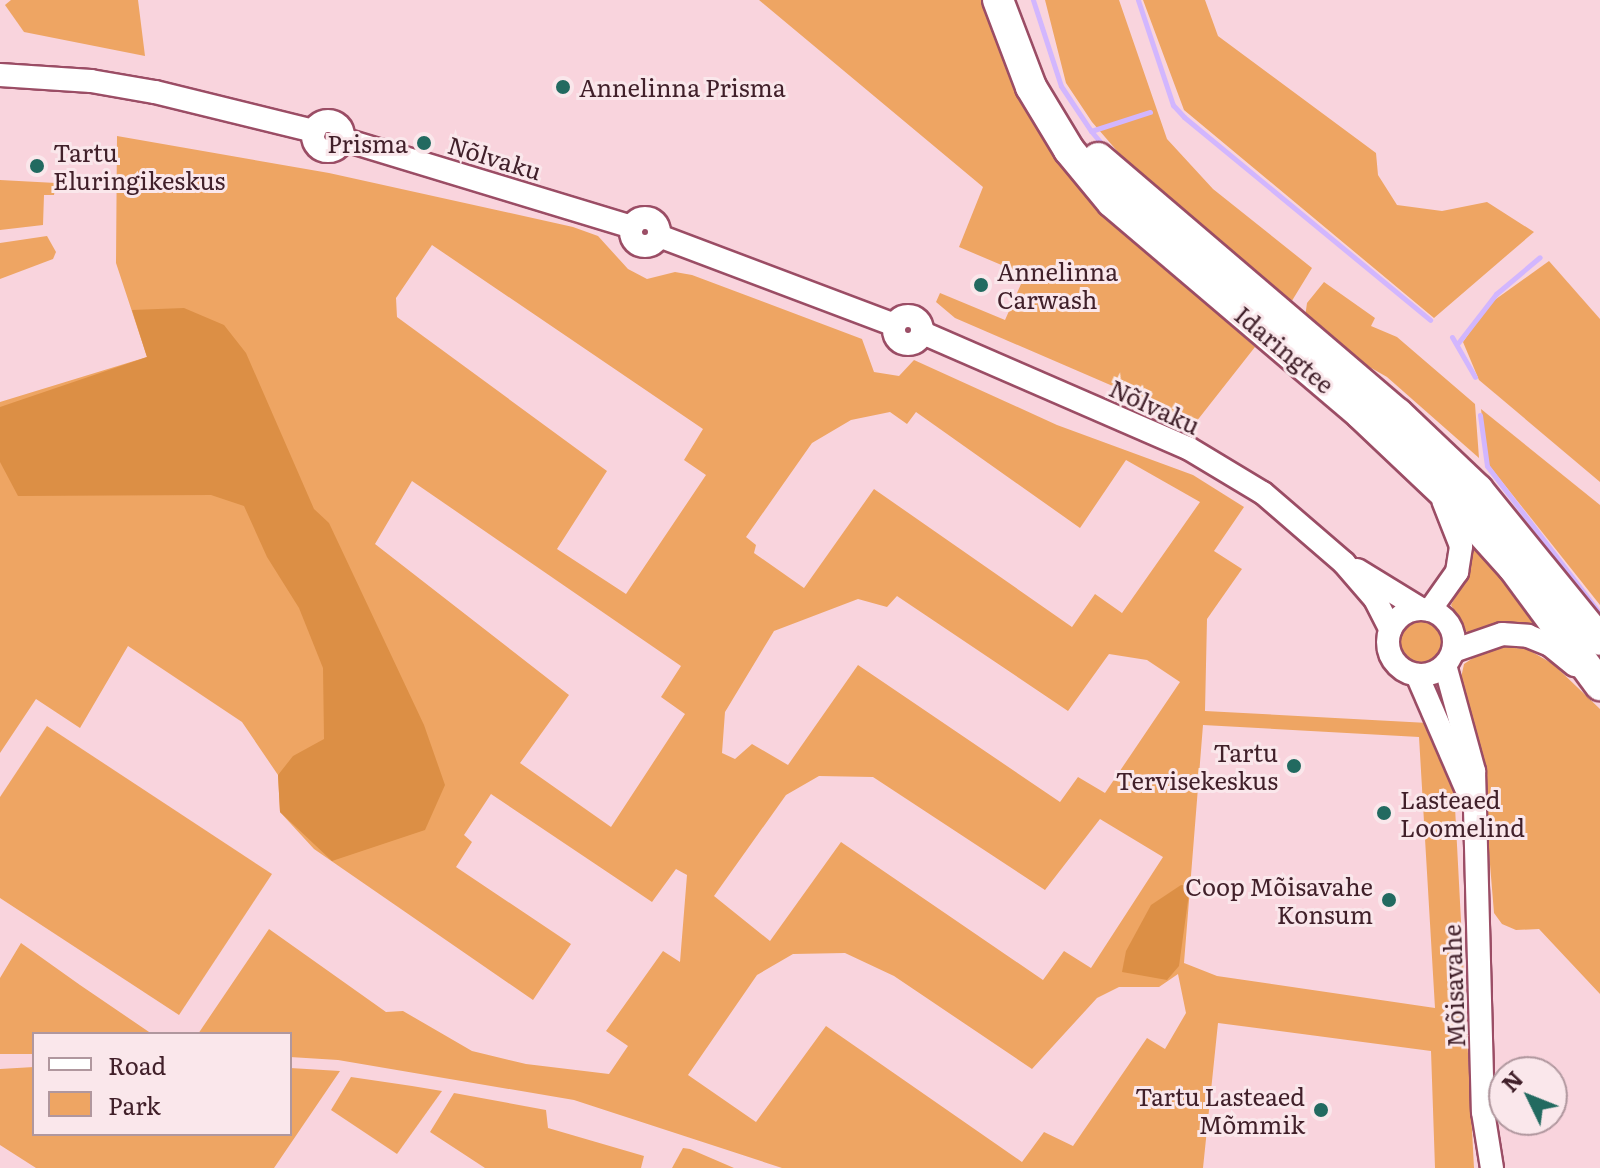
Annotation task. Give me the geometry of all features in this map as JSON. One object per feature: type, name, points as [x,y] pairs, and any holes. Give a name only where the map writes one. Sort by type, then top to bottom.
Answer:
[{"type":"main road","name":"Idaringtee","points":[[998,0],[1019,66],[1090,177],[1161,247],[1265,316]]},
{"type":"main road","name":"Idaringtee","points":[[1014,0],[1036,71],[1086,146],[1265,316],[1478,490],[1600,640]]},
{"type":"main road","name":"Idaringtee","points":[[1291,338],[1513,567],[1600,685]]},
{"type":"street","name":"Nõlvaku","points":[[0,67],[11,75],[155,92],[314,131],[331,121],[341,130],[342,139],[632,227],[650,218],[659,227],[659,236],[895,325],[897,338],[904,343],[913,343],[923,333],[1188,448],[1263,493],[1344,563],[1375,599],[1390,629]]},
{"type":"street","points":[[1434,485],[1455,522],[1461,546],[1457,572],[1425,609],[1402,614],[1390,629],[1392,659],[1417,675],[1502,634],[1528,636],[1573,663],[1600,693]]},
{"type":"street","name":"Nõlvaku","points":[[1344,563],[1425,609]]},
{"type":"street","points":[[1425,609],[1451,628],[1449,658]]},
{"type":"street","name":"Mõisavahe","points":[[1449,658],[1474,771],[1471,802],[1483,1112],[1492,1168]]},
{"type":"street","name":"Mõisavahe","points":[[1417,675],[1471,802]]},
{"type":"green space","points":[[11,0],[138,0],[145,56],[24,32],[5,5]]},
{"type":"green space","points":[[759,0],[988,0],[1091,199],[1255,347],[1196,422],[955,318],[936,302],[940,293],[1005,320],[1025,275],[959,247],[983,187]]},
{"type":"green space","points":[[1045,0],[1119,0],[1167,139],[1213,189],[1312,268],[1290,304],[1131,167],[1092,122],[1066,83]]},
{"type":"green space","points":[[1143,0],[1205,0],[1218,36],[1376,153],[1378,175],[1397,205],[1442,211],[1487,202],[1534,232],[1434,318],[1184,110]]},
{"type":"green space","points":[[117,136],[329,173],[573,227],[598,236],[628,269],[647,279],[675,272],[692,275],[862,339],[874,372],[899,376],[914,360],[1057,425],[1193,475],[1244,507],[1214,551],[1242,569],[1207,619],[1205,711],[1428,723],[1440,746],[1454,788],[1474,1168],[1435,1168],[1431,1051],[1218,1023],[1203,1168],[782,1168],[574,1100],[338,1060],[292,1057],[292,1032],[199,1032],[269,929],[386,1012],[403,1011],[472,1051],[526,1064],[609,1074],[628,1046],[606,1031],[663,951],[680,962],[687,875],[676,869],[652,902],[491,794],[464,835],[472,842],[456,867],[571,944],[533,1000],[314,849],[280,812],[278,775],[242,722],[128,646],[80,728],[36,699],[0,753],[0,402],[147,357],[116,263]],"holes":[[[432,245],[703,429],[684,460],[706,475],[626,594],[557,549],[607,471],[397,317],[396,298]],[[890,412],[907,424],[916,412],[1080,528],[1126,460],[1200,502],[1122,613],[1095,594],[1072,627],[874,489],[804,588],[754,553],[756,545],[746,537],[812,443],[851,420]],[[412,481],[681,666],[661,697],[685,714],[611,827],[520,763],[569,695],[375,544]],[[897,596],[1068,711],[1109,654],[1147,660],[1180,682],[1105,793],[1078,777],[1060,802],[858,665],[788,765],[752,744],[735,759],[722,753],[725,712],[774,631],[858,599],[887,607]],[[1203,725],[1419,737],[1435,1008],[1217,976],[1184,963]],[[819,776],[873,777],[1045,890],[1100,819],[1163,857],[1091,968],[1064,951],[1043,980],[841,842],[770,941],[714,896],[786,795]],[[845,953],[894,976],[1032,1069],[1097,998],[1119,987],[1159,987],[1178,974],[1186,1013],[1165,1049],[1147,1038],[1073,1146],[1044,1132],[1022,1162],[826,1026],[756,1122],[688,1075],[757,975],[793,954]]]},
{"type":"green space","points":[[0,180],[56,183],[54,195],[44,195],[43,225],[0,230]]},
{"type":"green space","points":[[47,236],[56,252],[53,259],[0,279],[0,243]]},
{"type":"green space","points":[[1549,261],[1600,319],[1600,482],[1479,380],[1463,342],[1489,304]]},
{"type":"green space","points":[[1324,282],[1375,318],[1371,326],[1397,337],[1475,404],[1479,458],[1387,377],[1352,357],[1305,317],[1307,303]]},
{"type":"green space","points":[[1481,409],[1600,505],[1600,605],[1488,464]]},
{"type":"green space","points":[[1466,531],[1561,640],[1469,636],[1451,605],[1464,582],[1469,557]]},
{"type":"green space","points":[[1423,618],[1439,625],[1446,641],[1439,657],[1423,664],[1407,657],[1400,641],[1407,625]]},
{"type":"green space","points":[[1504,647],[1527,649],[1553,664],[1600,709],[1600,994],[1539,929],[1516,930],[1502,924],[1494,913],[1481,755],[1461,678],[1464,664],[1482,652]]},
{"type":"green space","points":[[47,726],[272,874],[179,1015],[0,898],[0,797]]},
{"type":"green space","points":[[21,943],[149,1032],[32,1032],[32,1054],[0,1054],[0,978]]},
{"type":"green space","points":[[32,1067],[32,1136],[292,1136],[292,1068],[340,1071],[274,1168],[36,1168],[0,1145],[0,1069]]},
{"type":"green space","points":[[351,1077],[442,1091],[397,1154],[331,1110]]},
{"type":"green space","points":[[454,1093],[546,1110],[548,1128],[644,1156],[641,1168],[485,1168],[430,1132]]},
{"type":"green space","points":[[683,1148],[690,1149],[734,1168],[672,1168]]},
{"type":"shaded area","points":[[184,308],[224,325],[246,353],[314,509],[329,523],[424,725],[445,785],[425,830],[332,861],[280,812],[278,775],[293,756],[324,739],[323,668],[299,608],[267,557],[244,506],[211,495],[18,496],[0,462],[0,407],[147,357],[132,310]]},
{"type":"shaded area","points":[[1181,885],[1190,886],[1179,966],[1167,980],[1122,972],[1126,951],[1151,905]]},
{"type":"waterway","points":[[1033,0],[1061,86],[1091,131],[1150,112]]},
{"type":"waterway","points":[[1138,0],[1173,105],[1430,320]]},
{"type":"waterway","points":[[1091,131],[1106,149]]},
{"type":"waterway","points":[[1458,343],[1496,294],[1540,257]]},
{"type":"waterway","points":[[1452,337],[1475,377]]},
{"type":"waterway","points":[[1480,415],[1487,466],[1600,614]]},
{"type":"place","name":"Annelinna Prisma","points":[[563,87]]},
{"type":"place","name":"Prisma","points":[[424,143]]},
{"type":"place","name":"Tartu Eluringikeskus","points":[[37,166]]},
{"type":"place","name":"Annelinna Carwash","points":[[981,285]]},
{"type":"place","name":"Tartu Tervisekeskus","points":[[1294,766]]},
{"type":"place","name":"Lasteaed Loomelind","points":[[1384,813]]},
{"type":"place","name":"Coop Mõisavahe Konsum","points":[[1389,900]]},
{"type":"place","name":"Tartu Lasteaed Mõmmik","points":[[1321,1110]]}]
